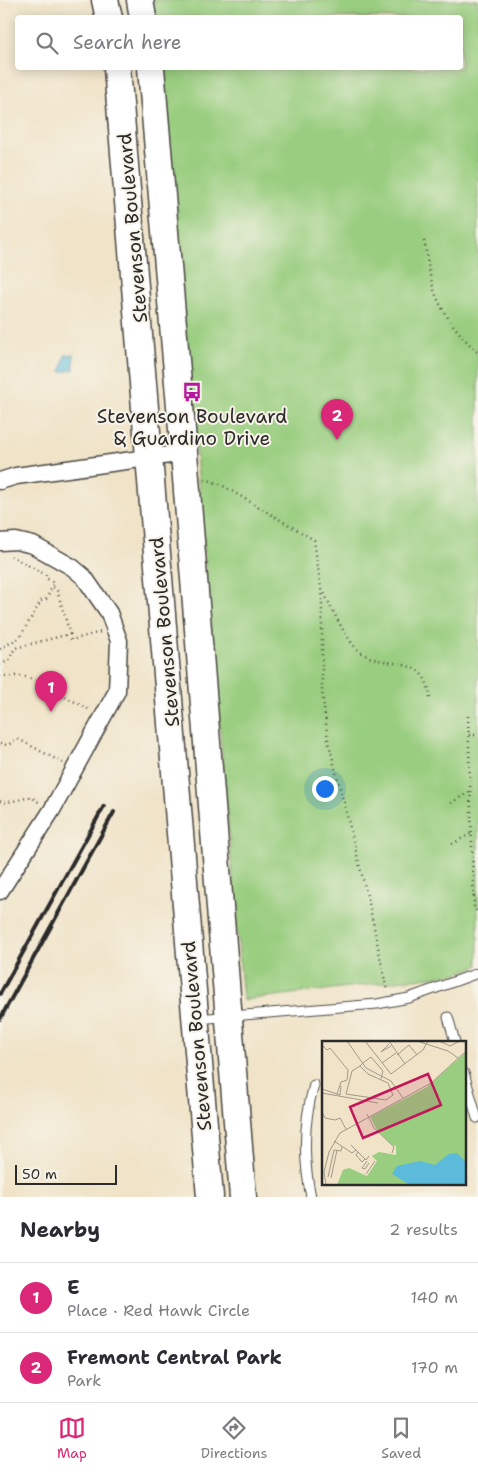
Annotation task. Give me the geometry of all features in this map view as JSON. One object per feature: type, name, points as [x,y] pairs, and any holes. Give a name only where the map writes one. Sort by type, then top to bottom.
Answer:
[{"type":"main road","points":[[105,0],[108,15]]},
{"type":"main road","points":[[140,0],[142,15]]},
{"type":"main road","name":"Stevenson Boulevard","points":[[117,70],[210,1197]]},
{"type":"main road","name":"Stevenson Boulevard","points":[[151,70],[184,454],[243,1197]]},
{"type":"street","points":[[0,481],[16,476],[184,454]]},
{"type":"street","points":[[0,891],[52,810],[118,691],[119,641],[115,628],[99,595],[72,566],[32,545],[16,541],[3,548]]},
{"type":"lane","points":[[194,1019],[390,1002],[409,998],[478,973]]},
{"type":"lane","points":[[448,1017],[455,1041]]},
{"type":"lane","points":[[466,1080],[477,1118]]},
{"type":"lane","points":[[311,1197],[306,1175],[305,1131],[314,1085]]},
{"type":"path","points":[[424,241],[432,283],[439,304],[452,325],[478,353]]},
{"type":"path","points":[[202,479],[220,484],[314,540],[320,585],[322,691],[328,740],[369,903],[390,1002]]},
{"type":"path","points":[[0,649],[20,637],[41,601],[46,599],[54,582],[3,548]]},
{"type":"path","points":[[320,585],[355,647],[373,660],[403,663],[415,668],[429,685],[430,699]]},
{"type":"path","points":[[53,587],[57,590],[71,640],[115,628]]},
{"type":"path","points":[[8,645],[15,648],[70,634]]},
{"type":"path","points":[[0,665],[9,660],[15,648]]},
{"type":"path","points":[[0,676],[22,676],[32,679],[104,716]]},
{"type":"path","points":[[468,716],[474,909],[478,912]]},
{"type":"path","points":[[469,735],[478,735]]},
{"type":"path","points":[[0,744],[8,745],[17,739],[20,740],[74,769]]},
{"type":"path","points":[[451,803],[471,791]]},
{"type":"path","points":[[0,801],[4,803],[31,797],[52,810]]},
{"type":"path","points":[[452,844],[472,833]]},
{"type":"green space","points":[[150,0],[478,0],[478,966],[455,974],[243,1000],[163,70],[463,70],[463,15],[153,15]]},
{"type":"water","points":[[74,354],[74,370],[61,372],[65,355]]},
{"type":"railway","points":[[0,994],[104,806]]},
{"type":"railway","points":[[0,1019],[114,812]]},
{"type":"place","name":"Stevenson Boulevard & Guardino Drive","points":[[192,392]]},
{"type":"place","name":"Fremont Central Park","points":[[337,440]]},
{"type":"place","name":"E","points":[[51,712]]}]
